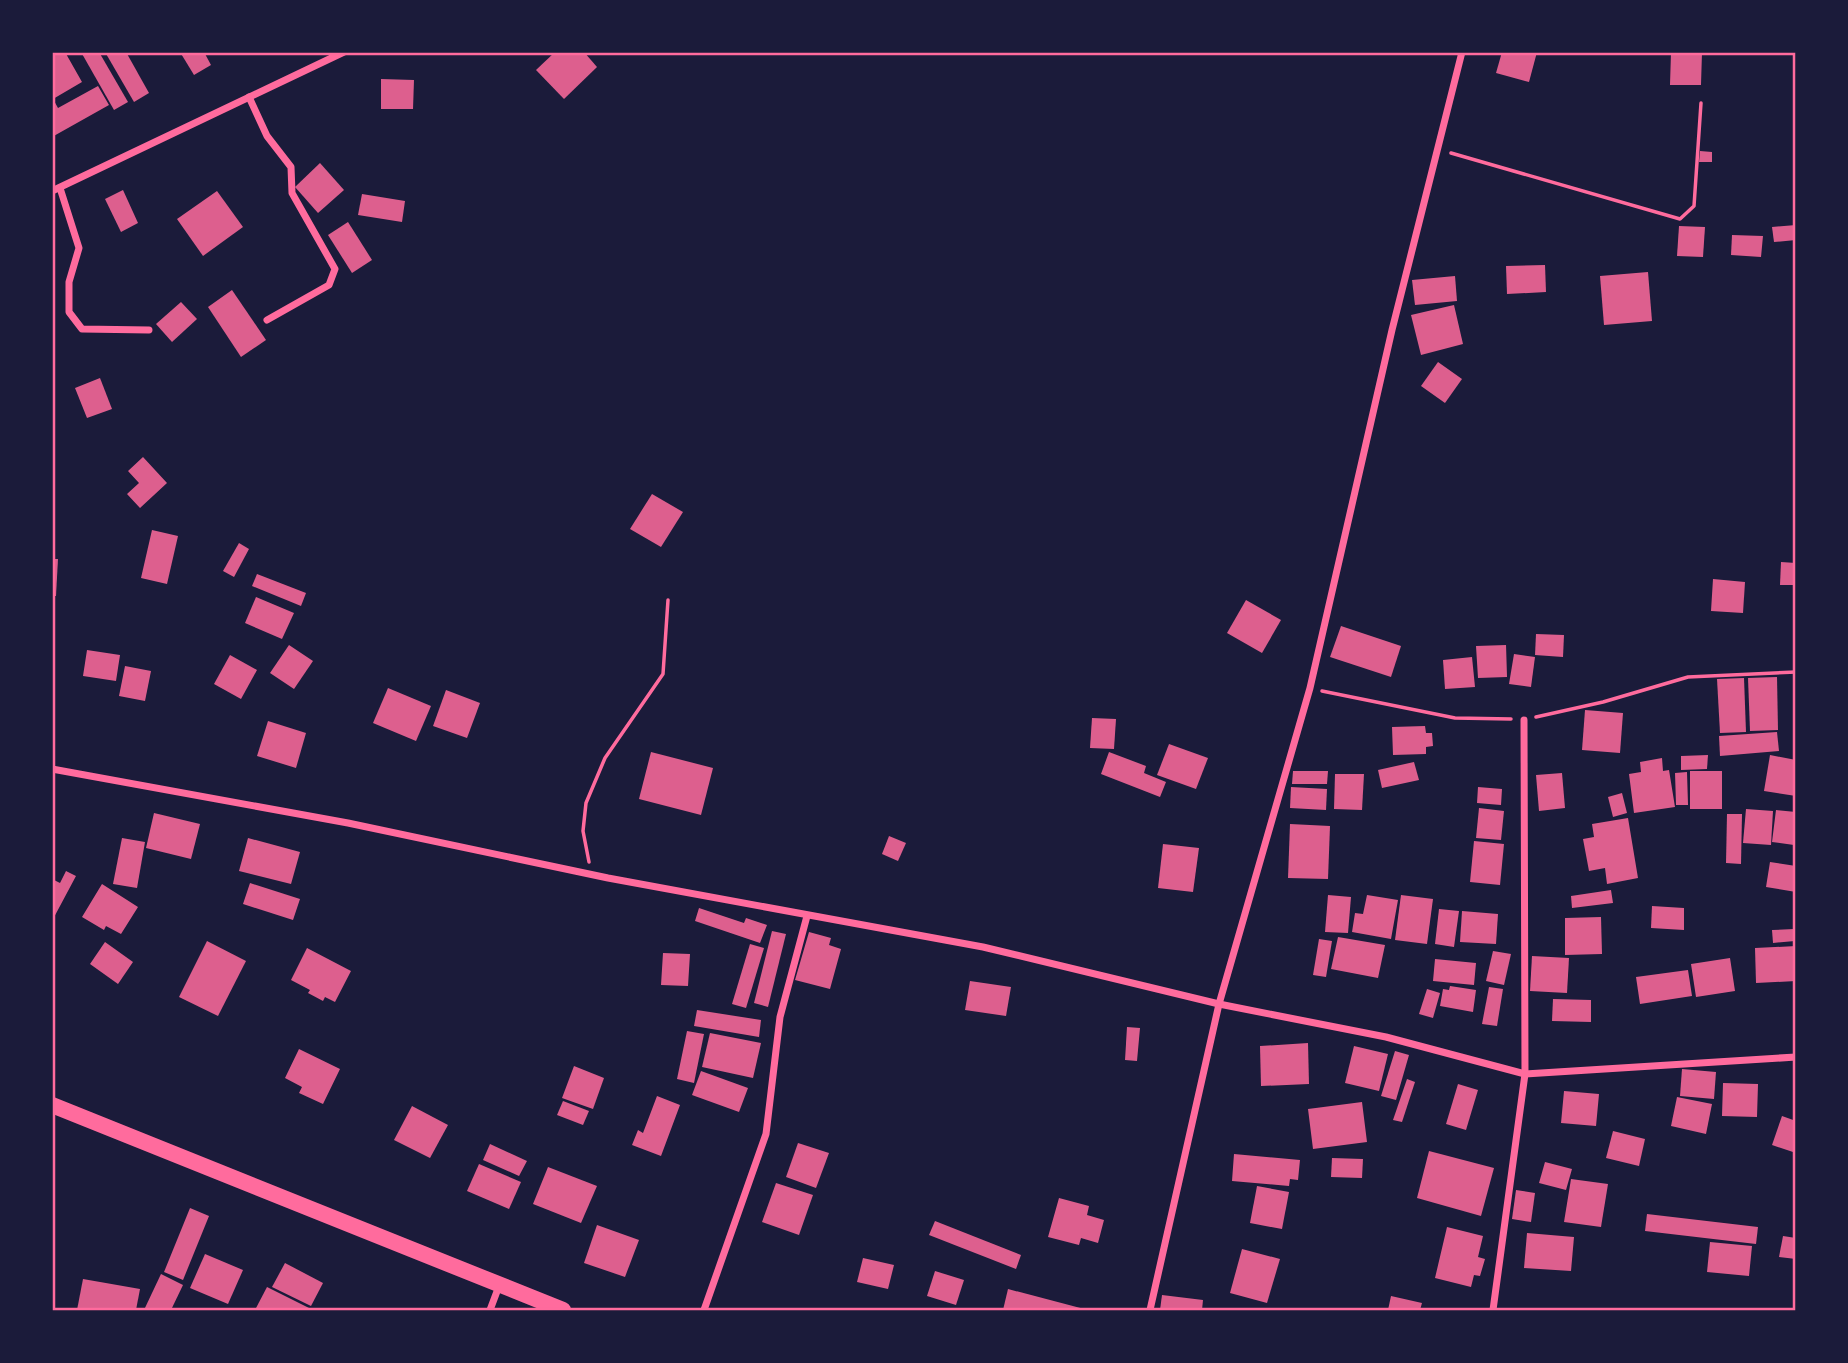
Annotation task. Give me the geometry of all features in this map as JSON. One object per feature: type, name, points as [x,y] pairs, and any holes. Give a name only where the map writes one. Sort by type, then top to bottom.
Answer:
[{"type":"highway","points":[[52,1105],[562,1311]]},
{"type":"street","points":[[149,330],[82,329],[69,312],[69,282],[79,248],[56,189],[344,52]]},
{"type":"street","points":[[1150,1311],[1219,1004],[1310,688],[1436,148],[1462,52]]},
{"type":"street","points":[[249,96],[267,136],[291,167],[292,193],[335,269],[329,285],[267,320]]},
{"type":"street","points":[[1493,1311],[1525,1074],[1524,720]]},
{"type":"street","points":[[52,769],[306,815],[807,916],[995,949],[1219,1004],[1386,1037],[1525,1074],[1796,1057]]},
{"type":"street","points":[[704,1311],[766,1135],[780,1017],[807,916]]},
{"type":"street","points":[[490,1311],[499,1286]]},
{"type":"path","points":[[1436,148],[1680,219],[1694,206],[1701,103]]},
{"type":"path","points":[[591,873],[583,831],[586,803],[605,758],[663,674],[668,600]]},
{"type":"path","points":[[1310,688],[1455,718],[1524,720],[1603,702],[1688,677],[1796,672]]},
{"type":"building","points":[[52,52],[65,52],[82,82],[53,99],[58,108],[98,86],[109,105],[52,137]]},
{"type":"building","points":[[81,52],[99,52],[128,102],[114,110]]},
{"type":"building","points":[[105,52],[126,52],[149,93],[134,102]]},
{"type":"building","points":[[180,52],[204,52],[211,65],[194,75]]},
{"type":"building","points":[[555,52],[584,52],[597,67],[564,99],[536,70]]},
{"type":"building","points":[[1502,52],[1537,52],[1529,82],[1496,73]]},
{"type":"building","points":[[1671,52],[1702,52],[1701,85],[1670,85]]},
{"type":"building","points":[[381,79],[414,80],[413,109],[381,109]]},
{"type":"building","points":[[1700,151],[1712,152],[1712,162],[1699,162]]},
{"type":"building","points":[[320,163],[344,190],[318,213],[295,187]]},
{"type":"building","points":[[123,190],[138,223],[121,232],[105,199]]},
{"type":"building","points":[[217,191],[243,227],[203,256],[177,219]]},
{"type":"building","points":[[362,194],[405,201],[402,222],[358,215]]},
{"type":"building","points":[[348,222],[372,260],[352,273],[328,235]]},
{"type":"building","points":[[1796,225],[1796,240],[1774,242],[1772,227]]},
{"type":"building","points":[[1679,226],[1705,227],[1703,257],[1677,256]]},
{"type":"building","points":[[1732,235],[1763,236],[1761,257],[1731,255]]},
{"type":"building","points":[[1545,265],[1546,292],[1507,294],[1506,266]]},
{"type":"building","points":[[1648,272],[1652,321],[1604,325],[1600,276]]},
{"type":"building","points":[[1455,276],[1457,301],[1415,305],[1412,280]]},
{"type":"building","points":[[232,290],[266,340],[241,357],[208,307]]},
{"type":"building","points":[[181,302],[197,319],[172,342],[156,324]]},
{"type":"building","points":[[1454,305],[1463,344],[1421,355],[1411,315]]},
{"type":"building","points":[[1438,362],[1462,379],[1445,403],[1421,386]]},
{"type":"building","points":[[100,378],[112,409],[87,418],[75,388]]},
{"type":"building","points":[[143,457],[167,483],[140,508],[127,494],[139,483],[128,471]]},
{"type":"building","points":[[652,494],[683,512],[661,547],[630,529]]},
{"type":"building","points":[[152,530],[178,536],[167,584],[141,578]]},
{"type":"building","points":[[239,543],[249,549],[234,577],[223,571]]},
{"type":"building","points":[[52,559],[58,559],[56,596],[52,596]]},
{"type":"building","points":[[1781,562],[1796,563],[1796,585],[1780,585]]},
{"type":"building","points":[[257,574],[306,593],[301,606],[252,586]]},
{"type":"building","points":[[1713,579],[1745,582],[1743,613],[1711,611]]},
{"type":"building","points":[[256,597],[294,613],[282,639],[245,623]]},
{"type":"building","points":[[1246,600],[1281,620],[1262,653],[1227,633]]},
{"type":"building","points":[[1341,626],[1401,646],[1391,677],[1330,657]]},
{"type":"building","points":[[1536,634],[1564,635],[1563,657],[1535,655]]},
{"type":"building","points":[[289,645],[313,661],[294,689],[270,673]]},
{"type":"building","points":[[1506,645],[1507,677],[1478,678],[1476,646]]},
{"type":"building","points":[[87,650],[120,655],[116,681],[83,676]]},
{"type":"building","points":[[1514,654],[1535,657],[1531,687],[1509,684]]},
{"type":"building","points":[[230,655],[257,670],[241,699],[214,684]]},
{"type":"building","points":[[1472,657],[1475,687],[1445,689],[1443,660]]},
{"type":"building","points":[[125,666],[151,671],[145,701],[119,696]]},
{"type":"building","points":[[1777,677],[1778,730],[1750,731],[1748,678]]},
{"type":"building","points":[[1744,678],[1746,732],[1720,733],[1717,679]]},
{"type":"building","points":[[388,688],[431,706],[416,741],[373,723]]},
{"type":"building","points":[[446,690],[480,703],[467,738],[433,726]]},
{"type":"building","points":[[1585,710],[1623,713],[1620,753],[1582,750]]},
{"type":"building","points":[[1092,718],[1116,719],[1114,749],[1090,748]]},
{"type":"building","points":[[268,721],[306,733],[296,768],[257,756]]},
{"type":"building","points":[[1425,726],[1426,733],[1432,733],[1433,746],[1426,747],[1426,754],[1393,755],[1392,727]]},
{"type":"building","points":[[1777,732],[1779,751],[1720,756],[1719,736]]},
{"type":"building","points":[[1169,744],[1208,758],[1196,789],[1157,775]]},
{"type":"building","points":[[651,752],[713,768],[701,815],[639,799]]},
{"type":"building","points":[[1109,752],[1146,766],[1144,773],[1166,782],[1160,797],[1101,774]]},
{"type":"building","points":[[1708,755],[1707,769],[1681,770],[1681,756]]},
{"type":"building","points":[[1770,755],[1796,760],[1796,796],[1764,791]]},
{"type":"building","points":[[1662,758],[1663,771],[1669,770],[1675,807],[1634,813],[1629,774],[1641,772],[1640,762]]},
{"type":"building","points":[[1414,762],[1419,780],[1382,788],[1378,770]]},
{"type":"building","points":[[1293,771],[1328,771],[1327,784],[1292,784]]},
{"type":"building","points":[[1690,771],[1722,771],[1722,809],[1690,809]]},
{"type":"building","points":[[1687,772],[1688,805],[1676,805],[1675,773]]},
{"type":"building","points":[[1562,773],[1565,808],[1539,811],[1536,775]]},
{"type":"building","points":[[1335,774],[1364,774],[1362,810],[1334,809]]},
{"type":"building","points":[[1291,787],[1327,789],[1326,810],[1290,808]]},
{"type":"building","points":[[1478,787],[1502,789],[1501,805],[1477,803]]},
{"type":"building","points":[[1622,793],[1627,813],[1613,817],[1608,797]]},
{"type":"building","points":[[1479,808],[1504,811],[1501,840],[1476,838]]},
{"type":"building","points":[[1746,809],[1773,811],[1771,845],[1743,843]]},
{"type":"building","points":[[1776,810],[1796,812],[1794,845],[1772,842]]},
{"type":"building","points":[[154,813],[200,824],[191,859],[146,848]]},
{"type":"building","points":[[1727,814],[1742,814],[1741,864],[1726,863]]},
{"type":"building","points":[[1628,818],[1638,878],[1607,884],[1605,868],[1589,871],[1583,839],[1594,837],[1592,824]]},
{"type":"building","points":[[1290,824],[1330,826],[1328,879],[1288,878]]},
{"type":"building","points":[[889,836],[906,843],[898,861],[882,854]]},
{"type":"building","points":[[122,838],[145,842],[137,888],[113,884]]},
{"type":"building","points":[[248,838],[300,852],[291,884],[239,871]]},
{"type":"building","points":[[1474,841],[1504,844],[1500,885],[1470,882]]},
{"type":"building","points":[[1163,844],[1199,848],[1193,892],[1158,888]]},
{"type":"building","points":[[1770,862],[1796,866],[1796,892],[1766,887]]},
{"type":"building","points":[[66,871],[76,876],[52,921],[52,879],[60,883]]},
{"type":"building","points":[[250,883],[300,899],[293,920],[243,904]]},
{"type":"building","points":[[102,884],[138,907],[121,934],[106,926],[104,930],[82,917]]},
{"type":"building","points":[[1611,890],[1613,903],[1572,908],[1571,896]]},
{"type":"building","points":[[1328,895],[1351,897],[1348,933],[1325,932]]},
{"type":"building","points":[[1367,895],[1398,900],[1391,939],[1352,932],[1355,913],[1363,914]]},
{"type":"building","points":[[1401,895],[1433,899],[1427,944],[1395,940]]},
{"type":"building","points":[[1652,906],[1684,908],[1684,930],[1651,928]]},
{"type":"building","points":[[699,908],[744,923],[746,918],[767,925],[760,943],[695,921]]},
{"type":"building","points":[[1439,909],[1459,911],[1454,947],[1435,944]]},
{"type":"building","points":[[1462,911],[1498,914],[1496,944],[1460,942]]},
{"type":"building","points":[[1601,917],[1602,954],[1565,955],[1565,918]]},
{"type":"building","points":[[1794,929],[1795,941],[1773,943],[1772,930]]},
{"type":"building","points":[[772,931],[786,934],[768,1007],[754,1003]]},
{"type":"building","points":[[809,932],[831,938],[829,945],[841,949],[830,989],[795,980]]},
{"type":"building","points":[[1338,937],[1385,945],[1378,978],[1331,969]]},
{"type":"building","points":[[1319,939],[1332,941],[1326,977],[1313,975]]},
{"type":"building","points":[[207,941],[246,961],[218,1016],[179,997]]},
{"type":"building","points":[[105,942],[133,962],[118,984],[90,964]]},
{"type":"building","points":[[750,944],[764,948],[746,1008],[732,1004]]},
{"type":"building","points":[[1796,946],[1796,981],[1756,983],[1755,948]]},
{"type":"building","points":[[307,948],[351,971],[335,1002],[325,997],[323,1001],[291,980]]},
{"type":"building","points":[[1493,951],[1511,954],[1504,985],[1486,981]]},
{"type":"building","points":[[663,953],[690,954],[688,986],[661,985]]},
{"type":"building","points":[[1532,956],[1569,958],[1567,993],[1530,991]]},
{"type":"building","points":[[1730,958],[1735,991],[1696,997],[1691,964]]},
{"type":"building","points":[[1435,959],[1476,963],[1474,985],[1433,981]]},
{"type":"building","points":[[1688,970],[1692,996],[1640,1004],[1636,977]]},
{"type":"building","points":[[970,981],[1011,987],[1006,1016],[965,1010]]},
{"type":"building","points":[[1450,986],[1476,990],[1473,1012],[1440,1006],[1443,989],[1449,990]]},
{"type":"building","points":[[1489,987],[1503,989],[1497,1026],[1482,1024]]},
{"type":"building","points":[[1427,989],[1440,993],[1433,1018],[1419,1014]]},
{"type":"building","points":[[1553,999],[1591,1000],[1591,1022],[1552,1021]]},
{"type":"building","points":[[697,1010],[761,1020],[759,1037],[694,1026]]},
{"type":"building","points":[[1127,1027],[1140,1028],[1137,1061],[1125,1060]]},
{"type":"building","points":[[687,1031],[704,1034],[694,1083],[677,1079]]},
{"type":"building","points":[[710,1033],[761,1043],[753,1078],[702,1067]]},
{"type":"building","points":[[1308,1043],[1309,1084],[1261,1086],[1260,1046]]},
{"type":"building","points":[[1354,1046],[1388,1054],[1379,1091],[1345,1083]]},
{"type":"building","points":[[299,1049],[340,1069],[323,1104],[299,1093],[302,1087],[285,1078]]},
{"type":"building","points":[[1395,1051],[1409,1055],[1396,1100],[1381,1096]]},
{"type":"building","points":[[574,1066],[604,1078],[593,1109],[562,1098]]},
{"type":"building","points":[[1682,1069],[1716,1072],[1714,1099],[1680,1096]]},
{"type":"building","points":[[701,1071],[748,1088],[739,1112],[692,1095]]},
{"type":"building","points":[[1407,1079],[1415,1082],[1402,1122],[1393,1120]]},
{"type":"building","points":[[1723,1083],[1758,1084],[1757,1117],[1722,1116]]},
{"type":"building","points":[[1458,1084],[1478,1090],[1466,1130],[1446,1124]]},
{"type":"building","points":[[1564,1091],[1599,1094],[1596,1126],[1561,1123]]},
{"type":"building","points":[[657,1096],[680,1105],[661,1156],[632,1145],[638,1130],[643,1133]]},
{"type":"building","points":[[1677,1097],[1712,1104],[1706,1134],[1671,1126]]},
{"type":"building","points":[[563,1101],[589,1111],[583,1125],[557,1115]]},
{"type":"building","points":[[1362,1102],[1367,1142],[1313,1149],[1308,1109]]},
{"type":"building","points":[[412,1106],[448,1125],[430,1158],[394,1140]]},
{"type":"building","points":[[1782,1116],[1796,1121],[1796,1153],[1772,1145]]},
{"type":"building","points":[[1613,1131],[1645,1139],[1639,1166],[1606,1158]]},
{"type":"building","points":[[798,1143],[829,1153],[816,1188],[786,1177]]},
{"type":"building","points":[[490,1144],[527,1161],[519,1176],[483,1160]]},
{"type":"building","points":[[1429,1151],[1494,1168],[1481,1216],[1417,1198]]},
{"type":"building","points":[[1234,1154],[1300,1160],[1298,1180],[1290,1179],[1289,1186],[1232,1181]]},
{"type":"building","points":[[1332,1158],[1363,1159],[1362,1178],[1331,1177]]},
{"type":"building","points":[[1545,1162],[1572,1169],[1566,1190],[1539,1183]]},
{"type":"building","points":[[479,1164],[521,1182],[509,1209],[467,1191]]},
{"type":"building","points":[[548,1167],[597,1186],[581,1223],[533,1204]]},
{"type":"building","points":[[1571,1179],[1608,1184],[1601,1227],[1564,1222]]},
{"type":"building","points":[[776,1183],[813,1195],[799,1235],[762,1222]]},
{"type":"building","points":[[1257,1186],[1289,1192],[1282,1229],[1250,1223]]},
{"type":"building","points":[[1516,1190],[1535,1193],[1531,1222],[1512,1219]]},
{"type":"building","points":[[1059,1198],[1089,1206],[1087,1215],[1104,1220],[1098,1243],[1081,1238],[1079,1245],[1048,1237]]},
{"type":"building","points":[[190,1208],[209,1216],[183,1280],[164,1272]]},
{"type":"building","points":[[1647,1214],[1758,1227],[1756,1244],[1645,1231]]},
{"type":"building","points":[[935,1221],[1021,1255],[1016,1269],[929,1235]]},
{"type":"building","points":[[597,1225],[639,1240],[625,1277],[584,1263]]},
{"type":"building","points":[[1447,1227],[1483,1236],[1478,1257],[1485,1259],[1480,1276],[1474,1275],[1471,1287],[1435,1278]]},
{"type":"building","points":[[1527,1233],[1574,1237],[1571,1271],[1524,1268]]},
{"type":"building","points":[[1783,1236],[1796,1238],[1796,1259],[1779,1257]]},
{"type":"building","points":[[1710,1242],[1752,1246],[1749,1276],[1707,1272]]},
{"type":"building","points":[[1242,1249],[1280,1259],[1267,1303],[1230,1293]]},
{"type":"building","points":[[205,1254],[243,1270],[228,1304],[190,1288]]},
{"type":"building","points":[[863,1258],[894,1265],[888,1289],[857,1282]]},
{"type":"building","points":[[285,1263],[323,1283],[311,1306],[272,1287]]},
{"type":"building","points":[[935,1271],[964,1280],[956,1305],[927,1296]]},
{"type":"building","points":[[161,1274],[183,1285],[171,1310],[144,1310]]},
{"type":"building","points":[[83,1279],[140,1289],[136,1310],[77,1310]]},
{"type":"building","points":[[267,1287],[313,1310],[255,1310]]},
{"type":"building","points":[[1008,1289],[1088,1310],[1003,1310]]},
{"type":"building","points":[[1162,1295],[1203,1300],[1202,1310],[1160,1310]]},
{"type":"building","points":[[1391,1296],[1422,1303],[1420,1310],[1388,1310]]}]
